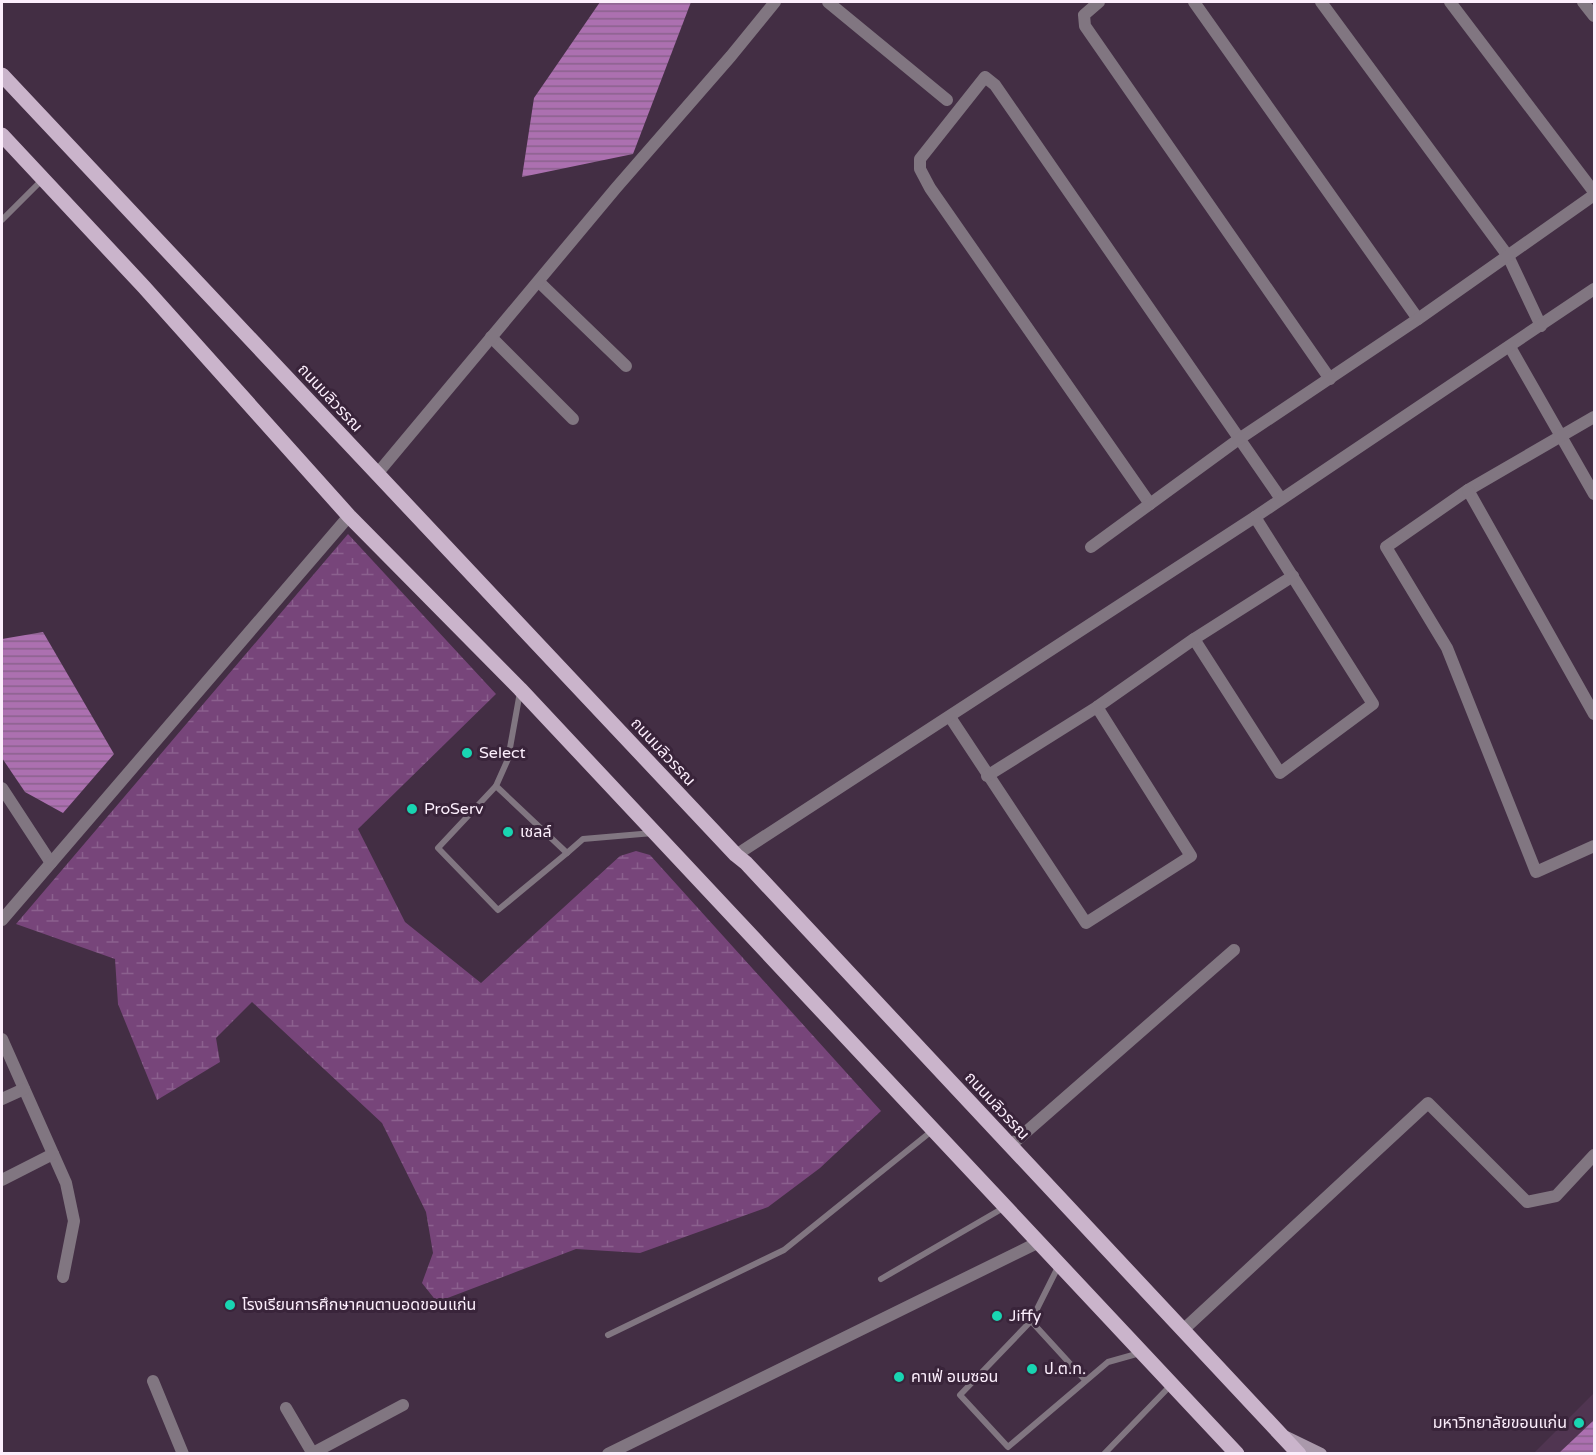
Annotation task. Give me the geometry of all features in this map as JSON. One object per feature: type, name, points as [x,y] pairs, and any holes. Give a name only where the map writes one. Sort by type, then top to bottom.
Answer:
[{"type":"main road","name":"ถนนมลิวรรณ","points":[[2,75],[746,863],[1299,1454]]},
{"type":"main road","points":[[2,135],[144,286],[349,516],[520,689],[1237,1454]]},
{"type":"main road","points":[[1282,1436],[1322,1454]]},
{"type":"street","points":[[377,474],[775,2]]},
{"type":"street","points":[[828,2],[947,100]]},
{"type":"street","points":[[1099,2],[1084,15],[1085,26],[1330,379]]},
{"type":"street","points":[[1194,2],[1418,319]]},
{"type":"street","points":[[1321,2],[1508,256],[1541,326]]},
{"type":"street","points":[[1091,547],[1239,439],[1418,319],[1594,194],[1450,2]]},
{"type":"street","points":[[1583,2],[1594,16]]},
{"type":"street","points":[[1150,504],[930,188],[920,169],[920,159],[984,76],[995,85],[1281,500]]},
{"type":"street","points":[[539,282],[626,366]]},
{"type":"street","points":[[736,855],[1281,500],[1594,289]]},
{"type":"street","points":[[491,337],[573,419]]},
{"type":"street","points":[[1510,347],[1594,494]]},
{"type":"street","points":[[1594,417],[1468,490],[1386,547],[1447,648],[1536,872],[1594,846]]},
{"type":"street","points":[[1468,490],[1594,714]]},
{"type":"street","points":[[2,920],[349,516]]},
{"type":"street","points":[[1194,639],[1280,773],[1373,704],[1255,517]]},
{"type":"street","points":[[987,776],[1097,707],[1194,639],[1293,576]]},
{"type":"street","points":[[950,717],[1086,922],[1191,856],[1097,707]]},
{"type":"street","points":[[2,788],[51,862]]},
{"type":"street","points":[[1010,1146],[1234,950]]},
{"type":"street","points":[[2,1039],[66,1183],[74,1221],[63,1277]]},
{"type":"street","points":[[2,1099],[24,1089]]},
{"type":"street","points":[[1183,1330],[1428,1103],[1527,1202],[1556,1196],[1594,1155]]},
{"type":"street","points":[[2,1180],[53,1154]]},
{"type":"street","points":[[608,1454],[1039,1242]]},
{"type":"street","points":[[153,1381],[183,1454]]},
{"type":"street","points":[[286,1408],[312,1453],[403,1406]]},
{"type":"lane","points":[[2,220],[43,179]]},
{"type":"lane","points":[[520,689],[508,759],[496,786],[438,848],[498,910],[583,839],[655,833]]},
{"type":"lane","points":[[496,786],[567,853]]},
{"type":"lane","points":[[608,1335],[784,1250],[934,1130]]},
{"type":"lane","points":[[881,1279],[1005,1206]]},
{"type":"lane","points":[[1059,1264],[1031,1321],[960,1395],[1008,1447],[1108,1362],[1142,1353]]},
{"type":"lane","points":[[1031,1321],[1085,1380]]},
{"type":"lane","points":[[1104,1454],[1172,1384]]},
{"type":"shaded area","points":[[600,2],[691,2],[633,154],[522,177],[534,98]]},
{"type":"shaded area","points":[[43,632],[114,754],[63,813],[25,792],[2,758],[2,639]]},
{"type":"shaded area","name":"มหาวิทยาลัยขอนแก่น","points":[[1594,1393],[1594,1453],[1534,1453]]},
{"type":"shaded area","points":[[1594,1420],[1594,1453],[1559,1453]]},
{"type":"green space","points":[[348,534],[496,694],[358,829],[405,922],[481,983],[620,856],[636,851],[650,855],[881,1111],[820,1168],[768,1207],[640,1253],[576,1249],[437,1302],[422,1283],[433,1253],[426,1212],[382,1123],[252,1002],[216,1038],[220,1062],[157,1100],[118,1004],[115,959],[16,924]]},
{"type":"place","name":"Select","points":[[467,753]]},
{"type":"place","name":"ProServ","points":[[412,809]]},
{"type":"place","name":"เชลล์","points":[[508,832]]},
{"type":"place","name":"โรงเรียนการศึกษาคนตาบอดขอนแก่น","points":[[230,1305]]},
{"type":"place","name":"Jiffy","points":[[997,1316]]},
{"type":"place","name":"ป.ต.ท.","points":[[1032,1369]]},
{"type":"place","name":"คาเฟ่ อเมซอน","points":[[899,1377]]},
{"type":"place","name":"มหาวิทยาลัยขอนแก่น","points":[[1579,1423]]}]
